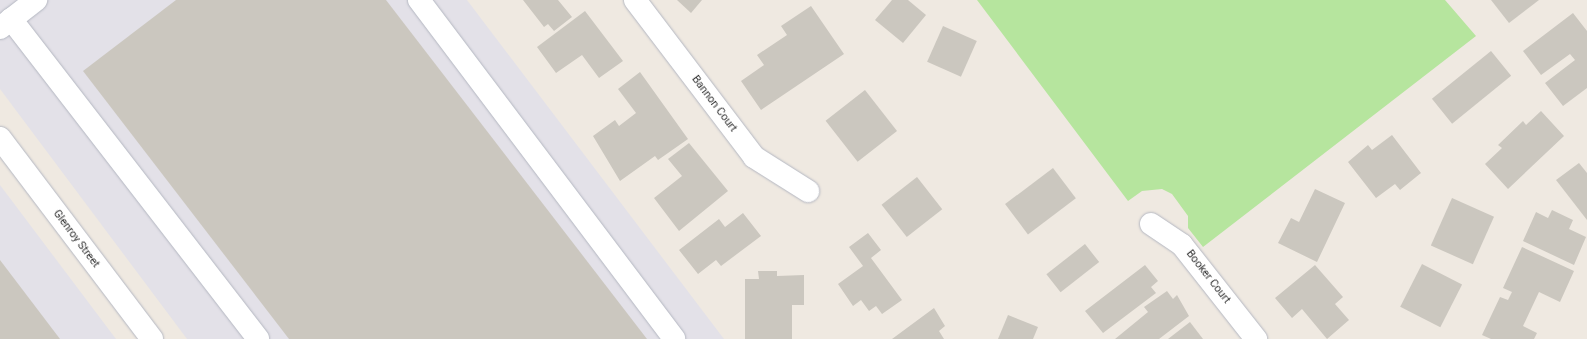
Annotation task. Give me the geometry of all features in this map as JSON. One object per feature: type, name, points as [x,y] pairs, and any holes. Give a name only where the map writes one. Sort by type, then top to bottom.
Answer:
[{"type":"street","points":[[36,0],[6,23],[258,339]]},
{"type":"street","points":[[419,0],[674,339]]},
{"type":"street","name":"Bannon Court","points":[[635,0],[754,157],[808,191]]},
{"type":"street","name":"Glenroy Street","points":[[0,138],[152,339]]},
{"type":"street","name":"Booker Court","points":[[1151,224],[1182,245],[1256,339]]},
{"type":"shaded area","points":[[0,0],[467,0],[724,339],[187,339],[0,89]]},
{"type":"shaded area","points":[[0,185],[116,339],[0,339]]},
{"type":"green space","points":[[977,0],[1445,0],[1476,36],[1203,247],[1188,228],[1188,216],[1172,194],[1162,189],[1142,191],[1128,201]]},
{"type":"building","points":[[176,0],[386,0],[647,339],[289,339],[83,71]]},
{"type":"building","points":[[523,0],[558,0],[572,17],[554,31],[548,24],[544,27]]},
{"type":"building","points":[[677,0],[702,0],[691,13]]},
{"type":"building","points":[[892,0],[908,0],[926,15],[903,43],[875,20]]},
{"type":"building","points":[[1491,0],[1539,0],[1509,23]]},
{"type":"building","points":[[811,6],[844,54],[761,110],[741,81],[764,65],[757,55],[787,35],[781,26]]},
{"type":"building","points":[[585,11],[623,61],[599,78],[582,55],[556,73],[537,47]]},
{"type":"building","points":[[1573,13],[1587,31],[1587,88],[1563,106],[1545,83],[1575,60],[1570,54],[1541,75],[1523,51]]},
{"type":"building","points":[[943,26],[977,41],[961,77],[927,62]]},
{"type":"building","points":[[1491,51],[1511,76],[1452,124],[1432,99]]},
{"type":"building","points":[[640,72],[688,139],[658,160],[655,156],[620,181],[593,136],[615,120],[619,126],[636,113],[618,89]]},
{"type":"building","points":[[865,90],[897,131],[858,162],[826,121]]},
{"type":"building","points":[[1541,111],[1564,136],[1508,189],[1485,164],[1502,148],[1498,145],[1523,121],[1526,125]]},
{"type":"building","points":[[1392,135],[1421,173],[1400,190],[1395,184],[1376,198],[1348,162],[1368,145],[1372,150]]},
{"type":"building","points":[[689,143],[728,191],[679,231],[654,198],[682,176],[668,159]]},
{"type":"building","points":[[1579,163],[1587,173],[1587,220],[1556,180]]},
{"type":"building","points":[[1053,168],[1076,198],[1028,234],[1005,204]]},
{"type":"building","points":[[917,177],[942,209],[907,237],[882,205]]},
{"type":"building","points":[[1315,189],[1345,203],[1317,262],[1278,243],[1291,218],[1299,222]]},
{"type":"building","points":[[1452,198],[1494,217],[1473,264],[1431,246]]},
{"type":"building","points":[[1552,210],[1573,220],[1569,229],[1586,237],[1574,265],[1523,241],[1536,212],[1548,218]]},
{"type":"building","points":[[743,213],[761,236],[721,266],[716,260],[698,274],[679,250],[719,219],[725,227]]},
{"type":"building","points":[[868,233],[881,250],[871,258],[902,300],[882,314],[876,306],[869,311],[861,300],[853,306],[838,284],[863,266],[849,247]]},
{"type":"building","points":[[1085,244],[1099,262],[1061,292],[1046,274]]},
{"type":"building","points":[[1522,247],[1574,271],[1560,302],[1539,292],[1523,326],[1537,333],[1534,339],[1491,339],[1482,335],[1500,297],[1508,300],[1512,292],[1503,288]]},
{"type":"building","points":[[0,260],[60,339],[0,339]]},
{"type":"building","points":[[1422,264],[1462,284],[1440,327],[1400,307]]},
{"type":"building","points":[[1145,265],[1158,281],[1151,287],[1156,293],[1103,333],[1085,311]]},
{"type":"building","points":[[1315,265],[1343,297],[1335,304],[1349,320],[1327,339],[1302,309],[1292,318],[1275,298]]},
{"type":"building","points":[[758,271],[777,271],[777,276],[804,275],[804,305],[792,305],[792,339],[745,339],[745,279],[759,279]]},
{"type":"building","points":[[1167,291],[1173,299],[1177,295],[1189,316],[1159,339],[1115,339],[1148,312],[1144,307]]},
{"type":"building","points":[[934,308],[945,326],[939,331],[944,339],[892,339]]},
{"type":"building","points":[[1008,315],[1038,327],[1033,339],[998,339]]},
{"type":"building","points":[[1190,322],[1203,339],[1168,339]]}]
